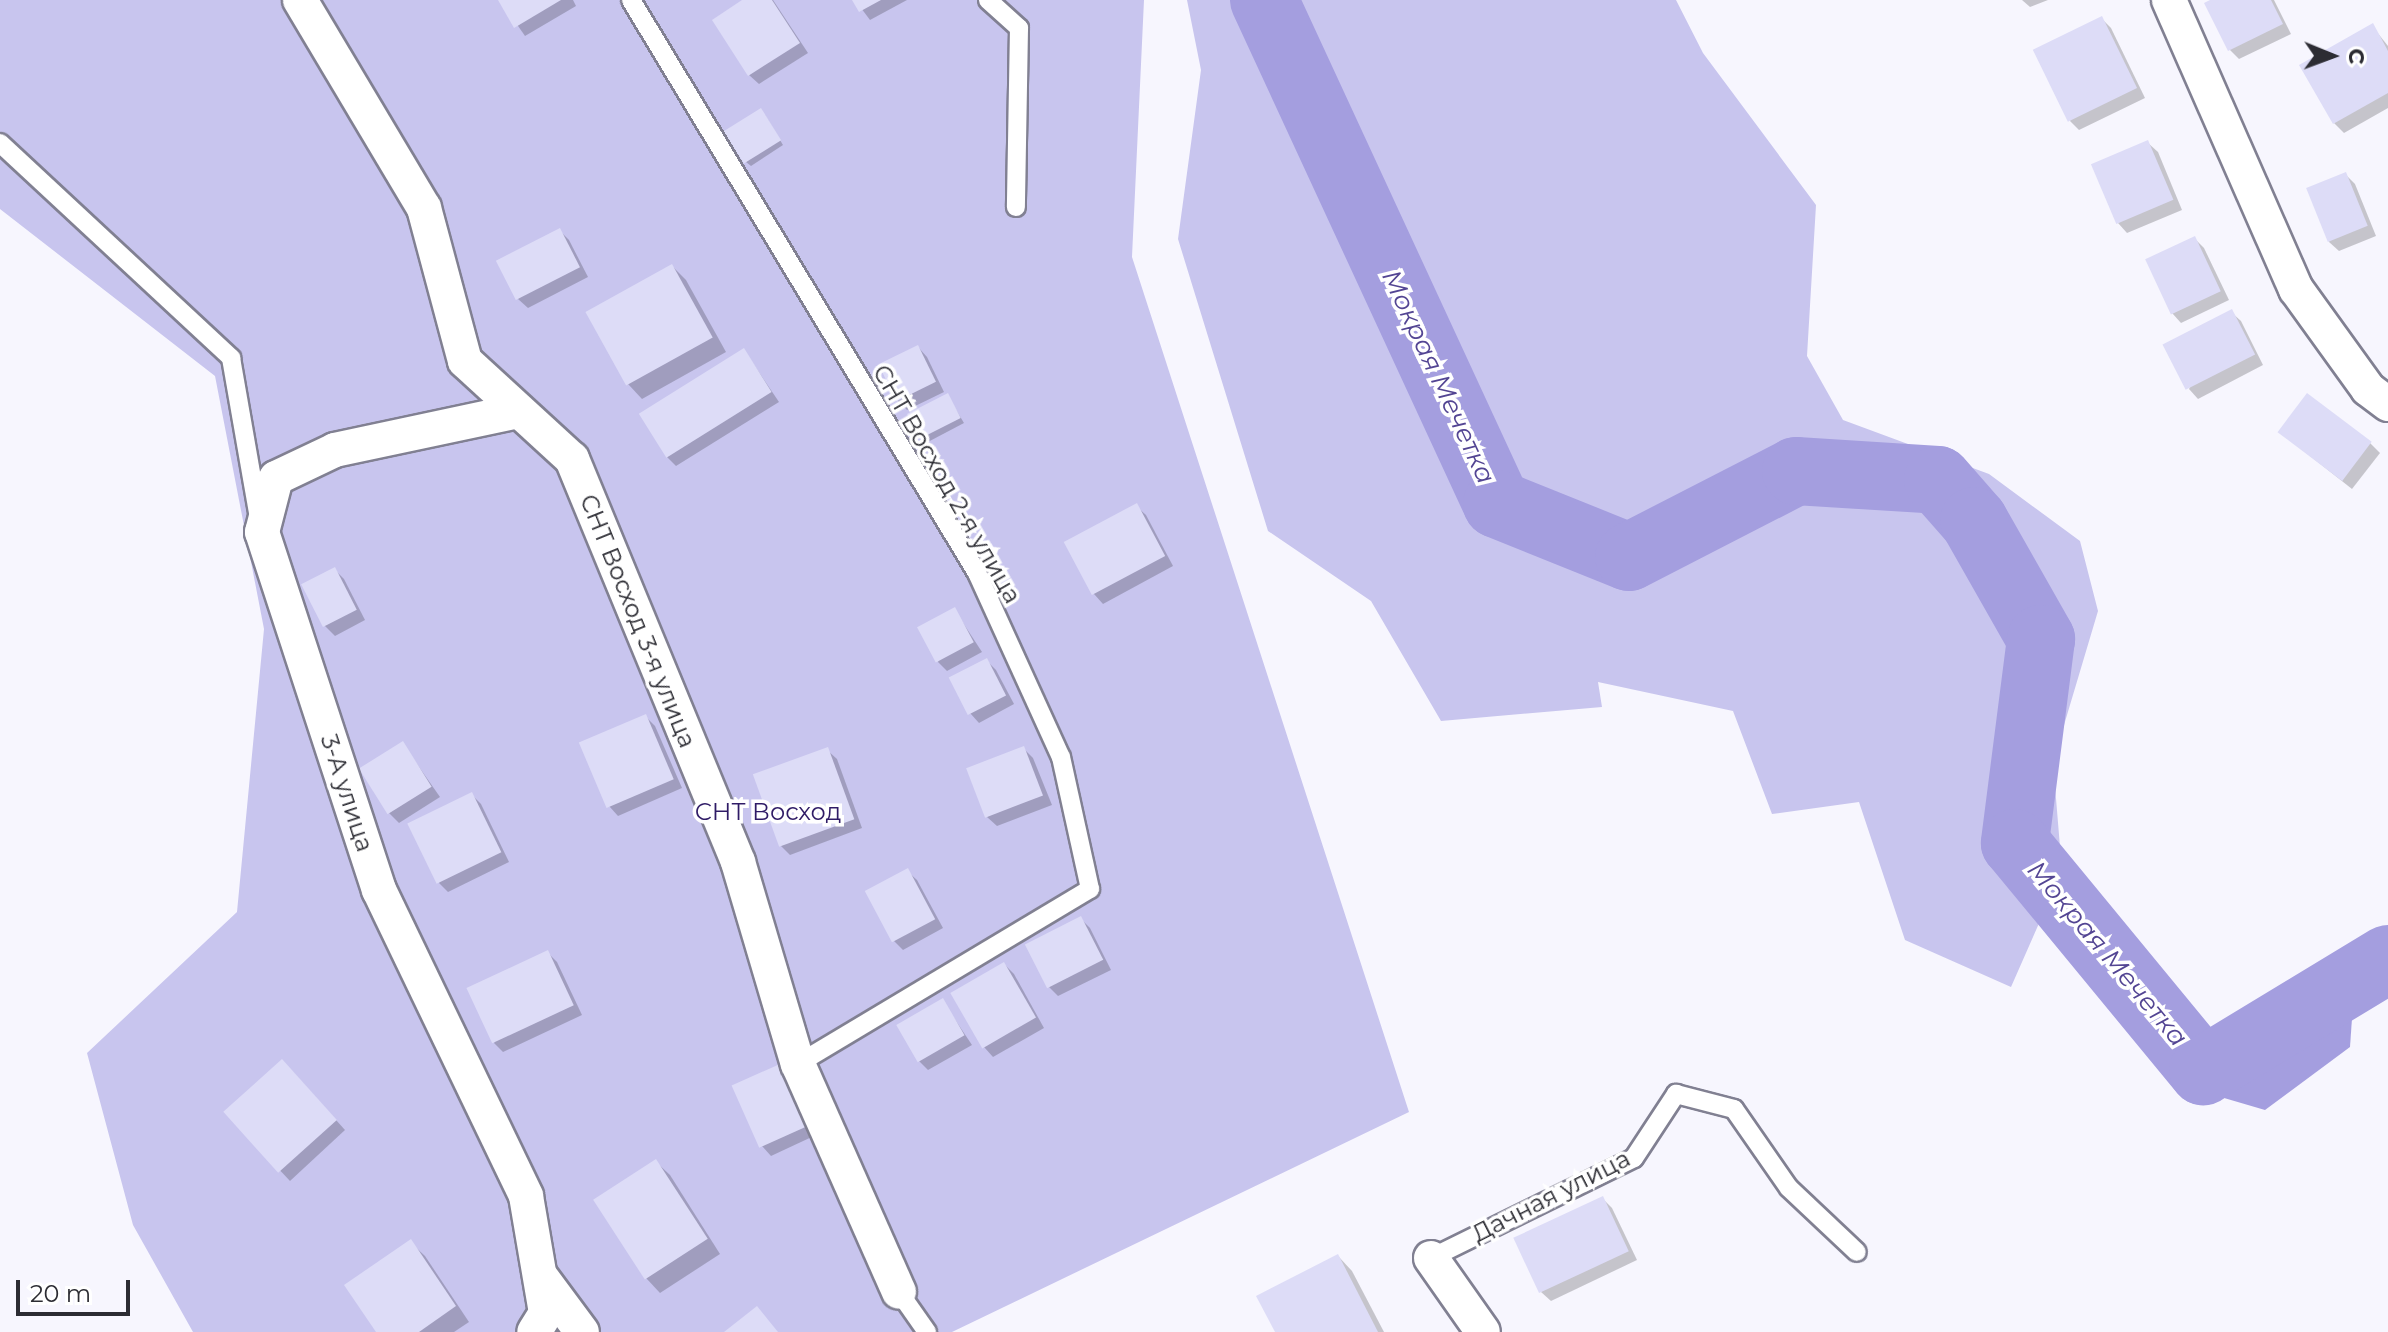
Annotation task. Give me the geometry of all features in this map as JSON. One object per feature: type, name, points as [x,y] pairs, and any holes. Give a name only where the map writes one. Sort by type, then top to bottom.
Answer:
[{"type":"street","name":"СНТ Восход 3-я улица","points":[[300,0],[424,208],[465,361],[572,459],[738,862],[798,1064],[899,1292]]},
{"type":"street","points":[[2169,0],[2296,289],[2368,389],[2388,404]]},
{"type":"street","points":[[262,532],[276,478],[335,450],[518,411]]},
{"type":"street","name":"3-А улица","points":[[262,532],[379,890],[526,1196],[546,1313],[534,1332]]},
{"type":"street","name":"Дачная улица","points":[[1431,1258],[1483,1332]]},
{"type":"street","points":[[540,1275],[582,1332]]},
{"type":"lane","name":"СНТ Восход 2-я улица","points":[[631,0],[977,573],[1061,757],[1090,889],[798,1064]]},
{"type":"lane","points":[[988,0],[1019,28],[1016,207]]},
{"type":"lane","points":[[0,143],[231,358],[262,532]]},
{"type":"lane","name":"Дачная улица","points":[[1431,1258],[1634,1158],[1676,1094],[1734,1109],[1789,1188],[1857,1252]]},
{"type":"lane","points":[[899,1292],[927,1332]]},
{"type":"green space","name":"СНТ Восход","points":[[0,0],[1144,0],[1132,257],[1409,1112],[952,1332],[193,1332],[133,1225],[87,1053],[237,912],[264,629],[215,376],[0,209]]},
{"type":"green space","points":[[1187,0],[1676,0],[1703,53],[1816,205],[1807,356],[1843,420],[1989,474],[2080,541],[2098,611],[2053,762],[2062,871],[2011,987],[1905,940],[1859,802],[1772,814],[1733,711],[1598,682],[1602,707],[1441,721],[1371,601],[1268,531],[1178,239],[1201,70]]},
{"type":"shaded area","points":[[2347,968],[2355,975],[2350,1047],[2265,1110],[2190,1088],[2255,1006]]},
{"type":"building","points":[[498,0],[561,0],[514,28]]},
{"type":"building","points":[[742,0],[772,0],[800,43],[748,76],[712,20]]},
{"type":"building","points":[[852,0],[881,0],[859,12]]},
{"type":"building","points":[[2210,0],[2271,0],[2283,24],[2228,51],[2204,3]]},
{"type":"building","points":[[2102,16],[2137,88],[2068,122],[2033,50]]},
{"type":"building","points":[[2373,23],[2388,51],[2388,93],[2333,124],[2299,65]]},
{"type":"building","points":[[761,108],[781,140],[744,164],[724,131]]},
{"type":"building","points":[[2148,140],[2173,200],[2116,224],[2091,164]]},
{"type":"building","points":[[2346,172],[2368,226],[2328,242],[2306,188]]},
{"type":"building","points":[[560,228],[580,267],[516,300],[496,261]]},
{"type":"building","points":[[2195,236],[2221,291],[2171,315],[2145,259]]},
{"type":"building","points":[[672,264],[713,337],[626,385],[585,312]]},
{"type":"building","points":[[2232,309],[2255,354],[2186,390],[2163,344]]},
{"type":"building","points":[[918,345],[936,382],[896,401],[878,364]]},
{"type":"building","points":[[744,348],[772,392],[666,458],[639,414]]},
{"type":"building","points":[[948,393],[961,418],[920,439],[907,414]]},
{"type":"building","points":[[2307,393],[2372,442],[2342,481],[2278,432]]},
{"type":"building","points":[[1137,503],[1165,556],[1092,595],[1064,542]]},
{"type":"building","points":[[335,567],[357,610],[323,627],[301,584]]},
{"type":"building","points":[[955,607],[974,642],[936,663],[917,627]]},
{"type":"building","points":[[987,658],[1006,695],[968,715],[949,678]]},
{"type":"building","points":[[646,714],[674,779],[607,808],[579,743]]},
{"type":"building","points":[[403,741],[432,787],[388,814],[359,769]]},
{"type":"building","points":[[1024,746],[1043,795],[985,818],[966,768]]},
{"type":"building","points":[[828,747],[854,819],[779,847],[753,774]]},
{"type":"building","points":[[472,792],[501,852],[437,884],[407,824]]},
{"type":"building","points":[[908,868],[935,919],[892,942],[865,891]]},
{"type":"building","points":[[1081,916],[1103,960],[1047,988],[1025,945]]},
{"type":"building","points":[[548,950],[574,1005],[492,1043],[466,988]]},
{"type":"building","points":[[1004,962],[1036,1017],[982,1048],[950,993]]},
{"type":"building","points":[[943,998],[965,1035],[918,1062],[896,1025]]},
{"type":"building","points":[[282,1059],[337,1120],[278,1173],[223,1112]]},
{"type":"building","points":[[780,1064],[808,1126],[759,1148],[732,1086]]},
{"type":"building","points":[[656,1159],[708,1239],[645,1280],[593,1200]]},
{"type":"building","points":[[1603,1196],[1629,1251],[1539,1293],[1513,1238]]},
{"type":"building","points":[[411,1239],[456,1306],[419,1332],[376,1332],[344,1285]]},
{"type":"building","points":[[1338,1254],[1378,1332],[1275,1332],[1256,1296]]},
{"type":"building","points":[[757,1306],[778,1332],[724,1332]]},
{"type":"waterway","name":"Мокрая Мечетка","points":[[1264,0],[1497,504],[1629,557],[1796,471],[1938,480],[1974,521],[2041,639],[2015,843],[2203,1071],[2388,959]]}]
